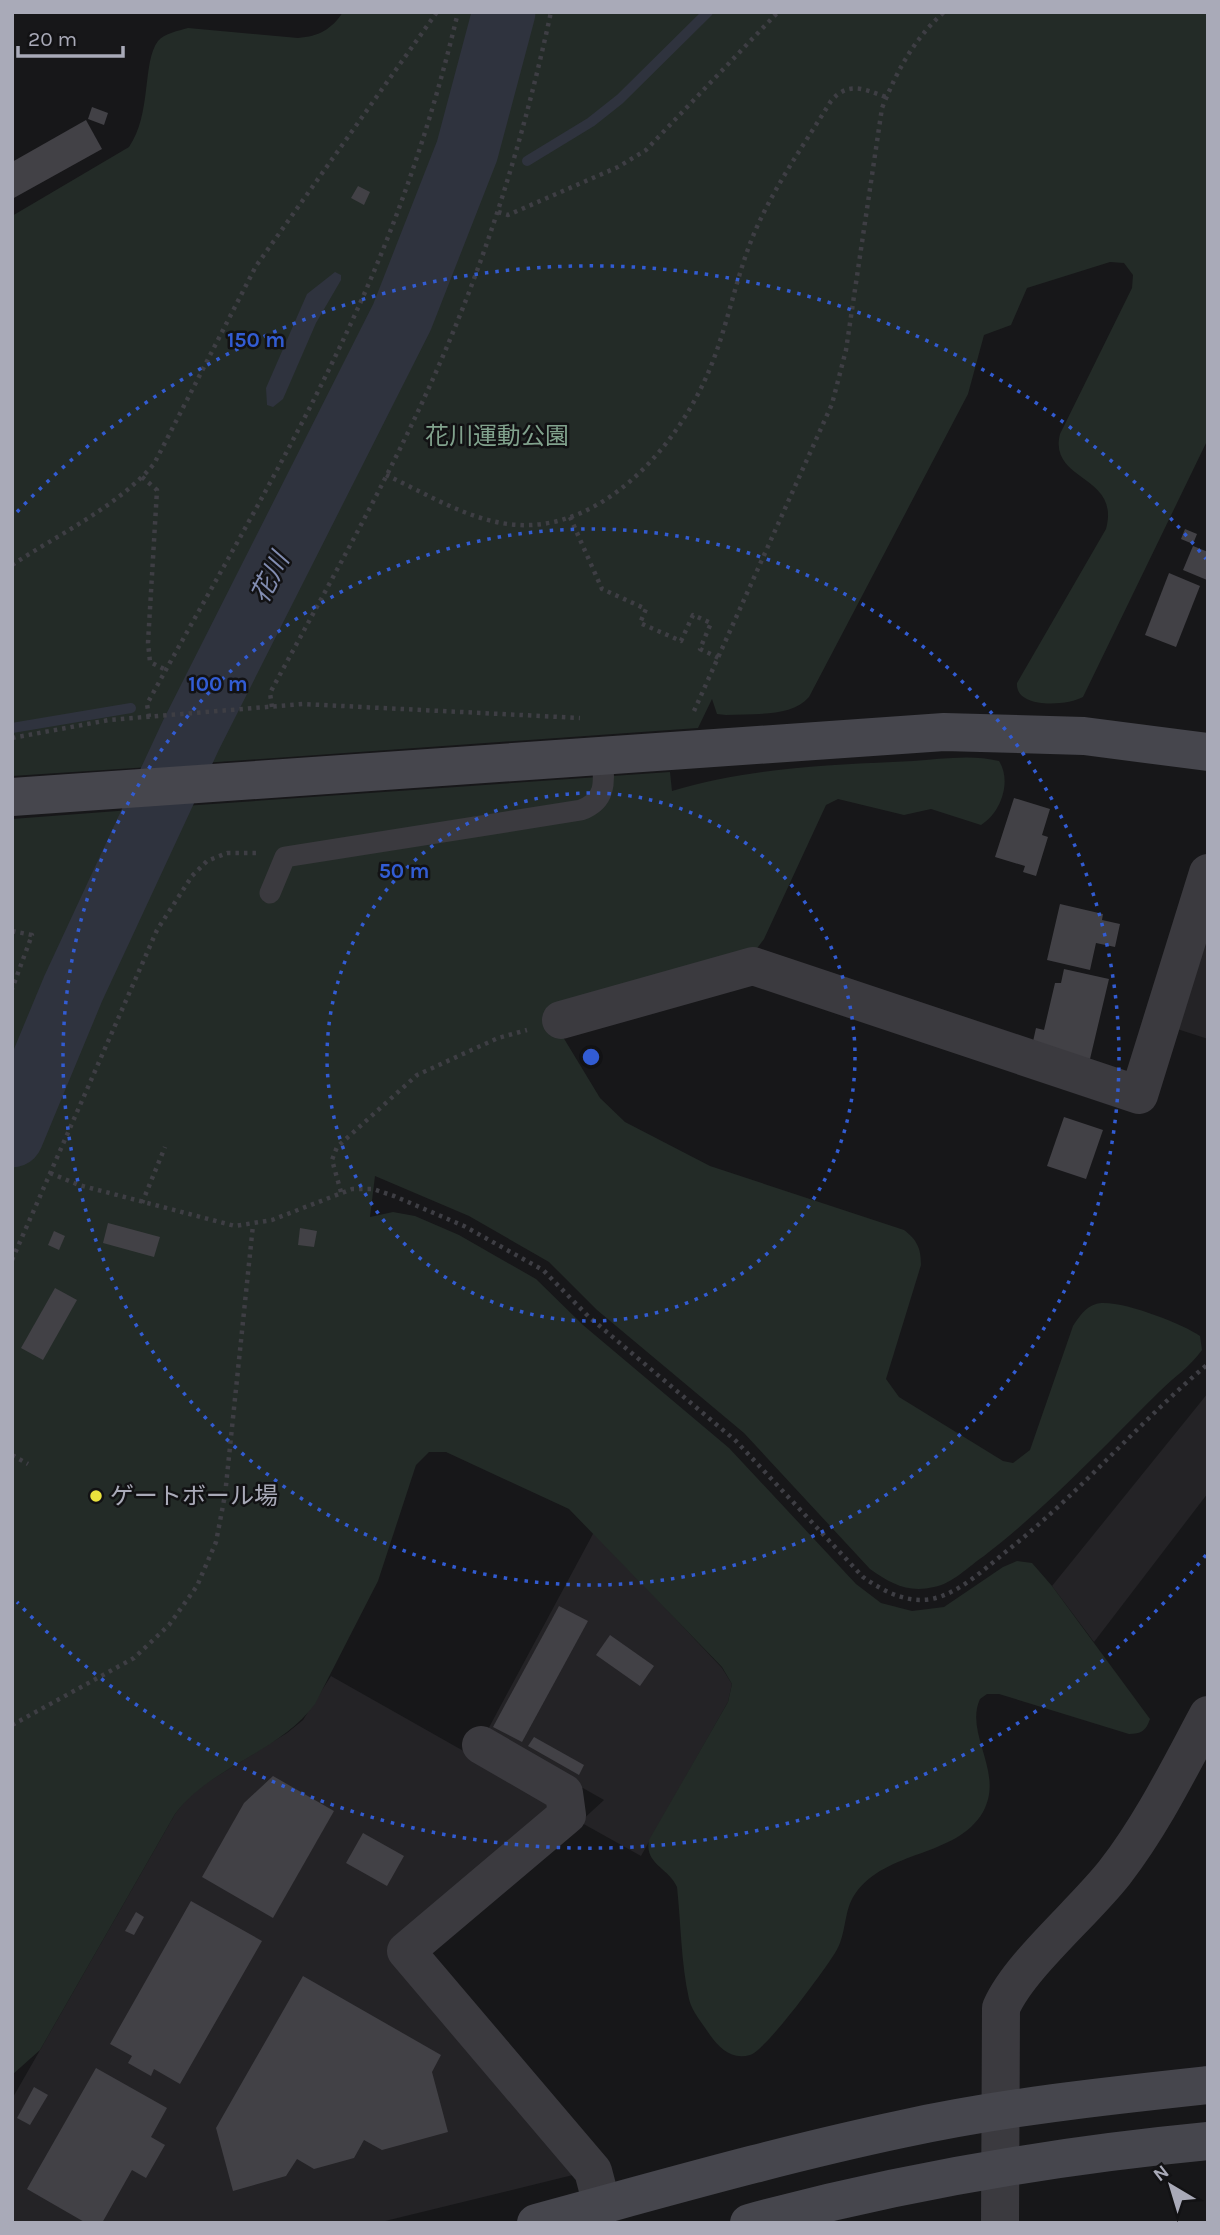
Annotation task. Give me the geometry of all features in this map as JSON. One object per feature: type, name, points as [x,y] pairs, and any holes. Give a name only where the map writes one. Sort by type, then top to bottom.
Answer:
[{"type":"street","points":[[12,797],[602,755],[990,732],[1084,736],[1208,752]]},
{"type":"street","points":[[561,1020],[753,966],[1139,1095],[1208,873]]},
{"type":"street","points":[[1000,2223],[999,2022],[1007,1995],[1115,1871],[1164,1799],[1208,1716]]},
{"type":"street","points":[[481,1745],[564,1793],[567,1815],[406,1951],[593,2171],[602,2205]]},
{"type":"street","points":[[536,2223],[799,2152],[999,2112],[1208,2085]]},
{"type":"street","points":[[749,2223],[903,2186],[1000,2168],[1126,2149],[1208,2141]]},
{"type":"lane","points":[[270,893],[285,856],[593,806],[601,796],[604,784],[602,755]]},
{"type":"path","points":[[12,565],[120,495],[142,477],[166,444],[231,310],[256,266],[437,12]]},
{"type":"path","points":[[149,717],[148,704],[324,378],[362,300],[423,138],[458,12]]},
{"type":"path","points":[[272,706],[270,693],[386,475],[451,338],[498,212],[527,115],[551,12]]},
{"type":"path","points":[[498,212],[508,215],[618,167],[646,150],[778,12]]},
{"type":"path","points":[[690,750],[689,723],[822,431],[840,377],[876,139],[886,97],[909,51],[944,12]]},
{"type":"path","points":[[386,475],[494,521],[519,525],[545,524],[570,517],[592,507],[635,475],[662,447],[690,409],[714,358],[755,231],[831,101],[840,91],[852,86],[886,97]]},
{"type":"path","points":[[142,477],[157,490],[148,643],[150,662],[166,670]]},
{"type":"path","points":[[570,517],[602,589],[646,609],[640,623],[681,641],[693,615],[711,623],[700,649],[719,658]]},
{"type":"path","points":[[12,738],[109,720],[303,704],[585,718]]},
{"type":"path","points":[[12,1260],[146,953],[192,876],[207,861],[227,853],[285,856]]},
{"type":"path","points":[[12,931],[32,935],[12,989]]},
{"type":"path","points":[[341,1192],[332,1160],[337,1147],[416,1075],[498,1038],[561,1020]]},
{"type":"path","points":[[142,1203],[165,1147]]},
{"type":"path","points":[[50,1173],[79,1185],[217,1224],[253,1225],[341,1192],[373,1189],[464,1226],[543,1270],[589,1318],[736,1441],[863,1577],[886,1593],[913,1600],[941,1597],[965,1583],[1034,1530],[1086,1483],[1169,1397],[1208,1364]]},
{"type":"path","points":[[12,1725],[134,1658],[169,1625],[197,1586],[216,1542],[225,1495],[253,1225]]},
{"type":"path","points":[[12,1455],[28,1464]]},
{"type":"shaded area","points":[[335,272],[341,275],[341,280],[316,323],[283,399],[273,407],[267,405],[266,388],[307,294]]},
{"type":"shaded area","points":[[1208,909],[1208,1039],[1171,1027]]},
{"type":"shaded area","points":[[1208,1393],[1208,1493],[1094,1642],[1052,1586]]},
{"type":"shaded area","points":[[594,1532],[722,1668],[732,1684],[728,1702],[641,1856],[580,1822],[604,1800],[486,1733]]},
{"type":"shaded area","points":[[331,1676],[552,1801],[552,1810],[387,1950],[577,2174],[377,2223],[12,2223],[12,2099],[175,1814],[188,1797],[206,1783],[287,1733],[303,1720]]},
{"type":"green space","name":"花川運動公園","points":[[343,12],[1208,12],[1208,439],[1083,697],[1055,703],[1033,701],[1024,697],[1017,683],[1106,529],[1108,511],[1103,498],[1095,487],[1064,461],[1059,450],[1060,434],[1132,288],[1133,275],[1124,263],[1110,262],[1027,288],[1011,325],[984,335],[968,394],[809,697],[801,704],[770,713],[726,715],[717,714],[712,699],[698,728],[189,764],[169,807],[670,772],[672,791],[731,777],[791,768],[956,758],[999,761],[1004,778],[1002,796],[994,813],[981,825],[931,809],[904,815],[838,799],[826,805],[764,939],[755,951],[560,1032],[600,1098],[625,1122],[710,1166],[904,1230],[917,1245],[921,1265],[886,1379],[899,1397],[1003,1461],[1013,1463],[1030,1450],[1073,1326],[1089,1307],[1106,1303],[1134,1308],[1180,1325],[1200,1336],[1202,1350],[1192,1362],[1053,1496],[960,1574],[941,1585],[916,1589],[893,1583],[870,1569],[744,1433],[597,1310],[549,1262],[469,1216],[375,1176],[370,1217],[393,1212],[415,1216],[459,1235],[536,1279],[583,1325],[729,1448],[856,1584],[881,1603],[912,1611],[944,1607],[1003,1567],[1017,1561],[1032,1563],[1150,1719],[1142,1731],[1129,1734],[999,1694],[987,1694],[980,1699],[976,1712],[977,1726],[990,1782],[989,1797],[983,1812],[971,1827],[956,1838],[902,1860],[868,1879],[851,1901],[839,1946],[794,2009],[758,2050],[750,2055],[732,2055],[714,2040],[690,2004],[684,1972],[677,1887],[650,1855],[648,1848],[649,1840],[728,1702],[732,1684],[722,1667],[569,1509],[446,1452],[429,1452],[416,1465],[378,1581],[315,1704],[283,1735],[207,1783],[175,1814],[40,2050],[12,2075],[12,819],[144,809],[165,766],[12,776],[12,216],[129,147],[141,119],[153,50],[164,36],[188,28],[298,38],[318,34],[329,28]]},
{"type":"building","points":[[92,107],[108,113],[104,125],[88,119]]},
{"type":"building","points":[[86,120],[102,149],[12,199],[12,162]]},
{"type":"building","points":[[358,186],[370,192],[364,205],[351,198]]},
{"type":"building","points":[[1185,529],[1197,534],[1193,544],[1181,539]]},
{"type":"building","points":[[1193,546],[1208,552],[1207,580],[1183,570]]},
{"type":"building","points":[[1169,573],[1200,586],[1176,647],[1145,635]]},
{"type":"building","points":[[1014,798],[1050,809],[1042,835],[1048,837],[1036,876],[1023,872],[1025,866],[995,857]]},
{"type":"building","points":[[1060,904],[1103,914],[1102,920],[1120,924],[1115,947],[1096,943],[1090,970],[1047,960]]},
{"type":"building","points":[[1064,969],[1109,979],[1090,1059],[1032,1046],[1036,1028],[1044,1030],[1055,983],[1061,983]]},
{"type":"building","points":[[1064,1117],[1103,1130],[1086,1179],[1047,1166]]},
{"type":"building","points":[[108,1223],[160,1237],[154,1257],[103,1243]]},
{"type":"building","points":[[300,1228],[317,1231],[314,1247],[298,1245]]},
{"type":"building","points":[[54,1231],[65,1236],[59,1250],[48,1245]]},
{"type":"building","points":[[55,1288],[77,1300],[43,1360],[21,1348]]},
{"type":"building","points":[[559,1606],[588,1621],[522,1742],[493,1727]]},
{"type":"building","points":[[610,1635],[654,1666],[640,1686],[596,1655]]},
{"type":"building","points":[[534,1737],[584,1765],[579,1775],[528,1746]]},
{"type":"building","points":[[273,1776],[334,1811],[273,1918],[202,1877],[244,1803]]},
{"type":"building","points":[[363,1833],[404,1856],[387,1886],[346,1863]]},
{"type":"building","points":[[191,1901],[262,1941],[180,2084],[154,2069],[151,2076],[128,2063],[132,2056],[110,2044]]},
{"type":"building","points":[[136,1912],[144,1917],[134,1935],[125,1931]]},
{"type":"building","points":[[303,1976],[441,2055],[432,2072],[448,2132],[382,2150],[364,2140],[354,2158],[314,2169],[297,2159],[286,2176],[233,2191],[216,2128]]},
{"type":"building","points":[[96,2068],[167,2108],[151,2137],[165,2145],[146,2178],[132,2170],[102,2223],[86,2223],[27,2189]]},
{"type":"building","points":[[34,2087],[48,2095],[30,2125],[17,2118]]},
{"type":"waterway","name":"花川","points":[[12,1136],[73,989],[191,735],[402,317],[467,151],[504,12]]},
{"type":"waterway","points":[[527,161],[591,122],[620,99],[708,12]]},
{"type":"waterway","points":[[469,144],[494,151]]},
{"type":"waterway","points":[[180,704],[207,701]]},
{"type":"waterway","points":[[12,728],[131,708]]},
{"type":"place","name":"ゲートボール場","points":[[96,1496]]}]
